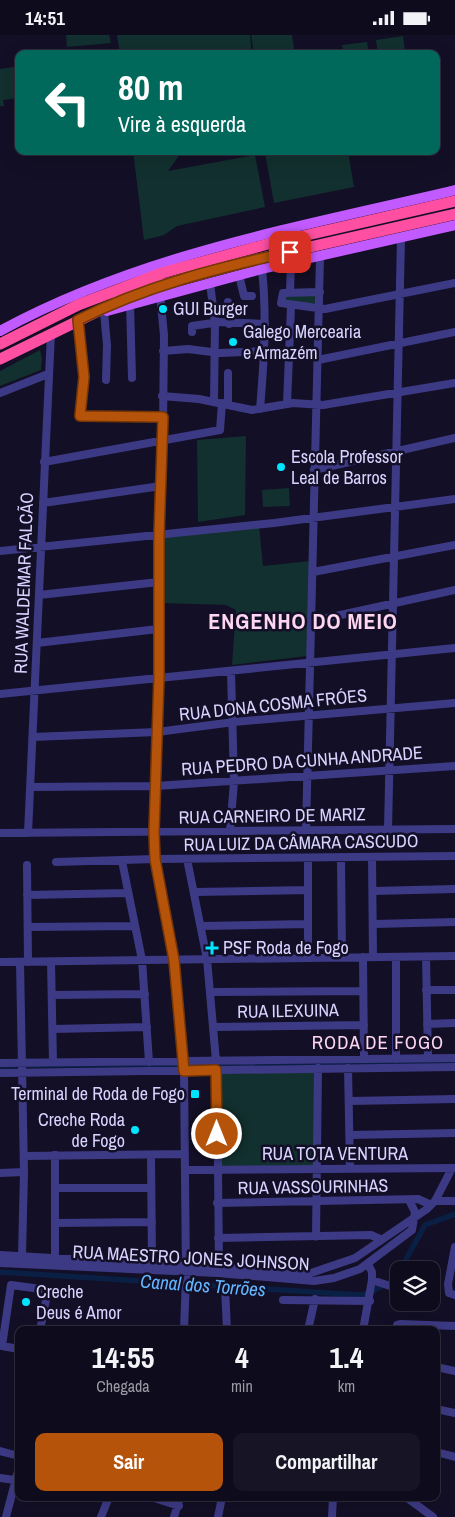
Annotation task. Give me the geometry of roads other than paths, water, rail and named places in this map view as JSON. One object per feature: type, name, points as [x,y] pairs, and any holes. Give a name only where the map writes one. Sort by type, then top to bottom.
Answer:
[{"type":"highway","points":[[0,344],[78,305],[162,273],[268,244],[455,201]]},
{"type":"highway","points":[[0,359],[137,293],[182,279],[455,213]]},
{"type":"main road","points":[[0,331],[82,291],[175,259],[228,243],[455,190]]},
{"type":"main road","points":[[99,312],[262,269],[455,225]]},
{"type":"street","points":[[388,830],[390,655],[401,238]]},
{"type":"street","points":[[306,830],[312,662],[313,517],[320,257]]},
{"type":"street","points":[[290,292],[292,263]]},
{"type":"street","points":[[260,409],[265,351],[262,269]]},
{"type":"street","points":[[239,275],[245,296],[252,296]]},
{"type":"street","points":[[44,462],[221,429],[221,403],[214,353],[215,323],[210,283]]},
{"type":"street","points":[[320,292],[290,292],[281,294],[281,302],[283,305],[320,307],[325,309],[455,283]]},
{"type":"street","points":[[160,295],[163,351],[163,441],[159,535],[159,677],[154,832],[155,859],[174,960],[184,1071],[186,1272],[184,1326]]},
{"type":"street","points":[[228,302],[229,324]]},
{"type":"street","points":[[130,303],[132,378]]},
{"type":"street","points":[[287,404],[291,306]]},
{"type":"street","points":[[99,312],[107,345],[106,379]]},
{"type":"street","points":[[78,320],[84,377],[80,416],[163,417]]},
{"type":"street","points":[[192,332],[192,327],[215,323],[265,324]]},
{"type":"street","points":[[318,360],[455,332]]},
{"type":"street","name":"RUA WALDEMAR FALCÃO","points":[[28,833],[51,333]]},
{"type":"street","points":[[163,351],[194,349],[229,357],[265,351]]},
{"type":"street","points":[[221,403],[228,373]]},
{"type":"street","points":[[0,393],[48,375]]},
{"type":"street","points":[[162,397],[221,403],[249,410],[287,404],[316,403],[323,405],[455,383]]},
{"type":"street","points":[[253,385],[262,385]]},
{"type":"street","points":[[314,470],[455,437]]},
{"type":"street","points":[[43,503],[161,486]]},
{"type":"street","points":[[0,551],[159,535],[455,499]]},
{"type":"street","points":[[313,572],[394,555],[455,545]]},
{"type":"street","points":[[39,595],[159,582]]},
{"type":"street","points":[[313,621],[455,590]]},
{"type":"street","points":[[37,643],[158,629]]},
{"type":"street","points":[[0,694],[455,648]]},
{"type":"street","points":[[230,831],[234,782],[234,722],[231,671]]},
{"type":"street","name":"RUA DONA COSMA FRÓES","points":[[33,737],[158,732],[234,722],[455,703]]},
{"type":"street","name":"RUA PEDRO DA CUNHA ANDRADE","points":[[31,787],[156,786],[455,766]]},
{"type":"street","name":"RUA CARNEIRO DE MARIZ","points":[[0,833],[455,829]]},
{"type":"street","name":"RUA LUIZ DA CÂMARA CASCUDO","points":[[56,862],[155,859],[455,856]]},
{"type":"street","points":[[341,857],[342,957]]},
{"type":"street","points":[[372,857],[373,957]]},
{"type":"street","points":[[308,858],[308,958]]},
{"type":"street","points":[[188,859],[207,959],[216,1061]]},
{"type":"street","points":[[122,861],[142,960],[149,1062]]},
{"type":"street","points":[[22,1256],[24,1155],[21,1063],[24,962],[28,927],[27,865]]},
{"type":"street","points":[[373,891],[455,889]]},
{"type":"street","points":[[195,892],[308,890]]},
{"type":"street","points":[[27,895],[128,893]]},
{"type":"street","points":[[374,924],[455,922]]},
{"type":"street","points":[[202,926],[308,924]]},
{"type":"street","points":[[28,927],[134,926]]},
{"type":"street","points":[[0,962],[455,956]]},
{"type":"street","points":[[363,957],[364,1059]]},
{"type":"street","points":[[396,957],[396,1059]]},
{"type":"street","points":[[426,957],[428,1058]]},
{"type":"street","points":[[51,961],[53,1062]]},
{"type":"street","points":[[426,990],[455,989]]},
{"type":"street","points":[[210,992],[363,991]]},
{"type":"street","points":[[52,995],[144,995]]},
{"type":"street","points":[[427,1024],[455,1023]]},
{"type":"street","name":"RUA ILEXUINA","points":[[213,1027],[364,1025]]},
{"type":"street","points":[[52,1029],[147,1027]]},
{"type":"street","points":[[0,1063],[455,1058]]},
{"type":"street","points":[[348,1067],[350,1169]]},
{"type":"street","points":[[0,1073],[455,1067]]},
{"type":"street","points":[[316,1237],[318,1068]]},
{"type":"street","points":[[216,1070],[219,1267]]},
{"type":"street","points":[[350,1101],[455,1099]]},
{"type":"street","points":[[350,1135],[455,1133]]},
{"type":"street","points":[[24,1155],[150,1155],[185,1153]]},
{"type":"street","points":[[55,1155],[55,1258]]},
{"type":"street","points":[[150,1155],[152,1263]]},
{"type":"street","name":"RUA TOTA VENTURA","points":[[185,1170],[217,1171],[316,1167],[350,1169],[454,1168]]},
{"type":"street","points":[[433,1203],[454,1168]]},
{"type":"street","points":[[0,1173],[24,1172]]},
{"type":"street","points":[[55,1188],[151,1188]]},
{"type":"street","name":"RUA VASSOURINHAS","points":[[410,1200],[415,1210],[415,1217]]},
{"type":"street","name":"RUA VASSOURINHAS","points":[[218,1203],[316,1203],[410,1200],[423,1200],[433,1203]]},
{"type":"street","points":[[433,1203],[455,1201]]},
{"type":"street","name":"RUA MAESTRO JONES JOHNSON","points":[[0,1255],[152,1263],[186,1272],[219,1267],[311,1273],[355,1258],[433,1203]]},
{"type":"street","name":"RUA MAESTRO JONES JOHNSON","points":[[0,1263],[186,1272],[314,1281],[344,1275],[368,1264],[412,1230],[415,1217]]},
{"type":"street","points":[[55,1223],[152,1222]]},
{"type":"street","points":[[218,1238],[372,1235],[380,1239]]},
{"type":"street","points":[[453,1295],[448,1287],[455,1247]]},
{"type":"street","points":[[368,1264],[379,1283],[390,1286]]},
{"type":"street","points":[[364,1326],[371,1295],[379,1283]]},
{"type":"street","points":[[15,1348],[2,1346],[11,1285],[48,1290],[41,1326]]},
{"type":"street","points":[[225,1287],[227,1326]]},
{"type":"street","points":[[283,1300],[371,1295]]},
{"type":"street","points":[[309,1326],[315,1299]]},
{"type":"street","points":[[440,1326],[455,1326]]},
{"type":"street","points":[[440,1368],[455,1371]]},
{"type":"street","points":[[440,1410],[455,1413]]},
{"type":"street","points":[[0,1451],[15,1455]]},
{"type":"street","points":[[440,1453],[455,1457]]},
{"type":"street","points":[[0,1478],[15,1479],[6,1517]]},
{"type":"street","points":[[100,1517],[107,1501]]},
{"type":"street","points":[[174,1517],[179,1501]]},
{"type":"street","points":[[218,1517],[221,1501]]},
{"type":"street","points":[[332,1517],[333,1501]]},
{"type":"street","points":[[411,1501],[433,1517]]},
{"type":"waterway","points":[[188,1066],[455,1062]]},
{"type":"waterway","points":[[26,1067],[179,1066]]},
{"type":"waterway","points":[[0,1068],[16,1067]]},
{"type":"waterway","name":"Canal dos Torrões","points":[[405,1261],[425,1225],[455,1214]]},
{"type":"waterway","name":"Canal dos Torrões","points":[[0,1272],[360,1295],[369,1293],[390,1282]]},
{"type":"place","name":"GUI Burger","points":[[163,309]]},
{"type":"place","name":"Galego Mercearia e Armazém","points":[[233,342]]},
{"type":"place","name":"Escola Professor Leal de Barros","points":[[281,467]]},
{"type":"place","name":"PSF Roda de Fogo","points":[[212,948]]},
{"type":"place","name":"Terminal de Roda de Fogo","points":[[195,1094]]},
{"type":"place","name":"Creche Roda de Fogo","points":[[135,1130]]},
{"type":"place","name":"Creche Deus é Amor","points":[[26,1302]]},
{"type":"district","name":"ENGENHO DO MEIO","points":[[303,621]]},
{"type":"district","name":"RODA DE FOGO","points":[[378,1042]]}]
